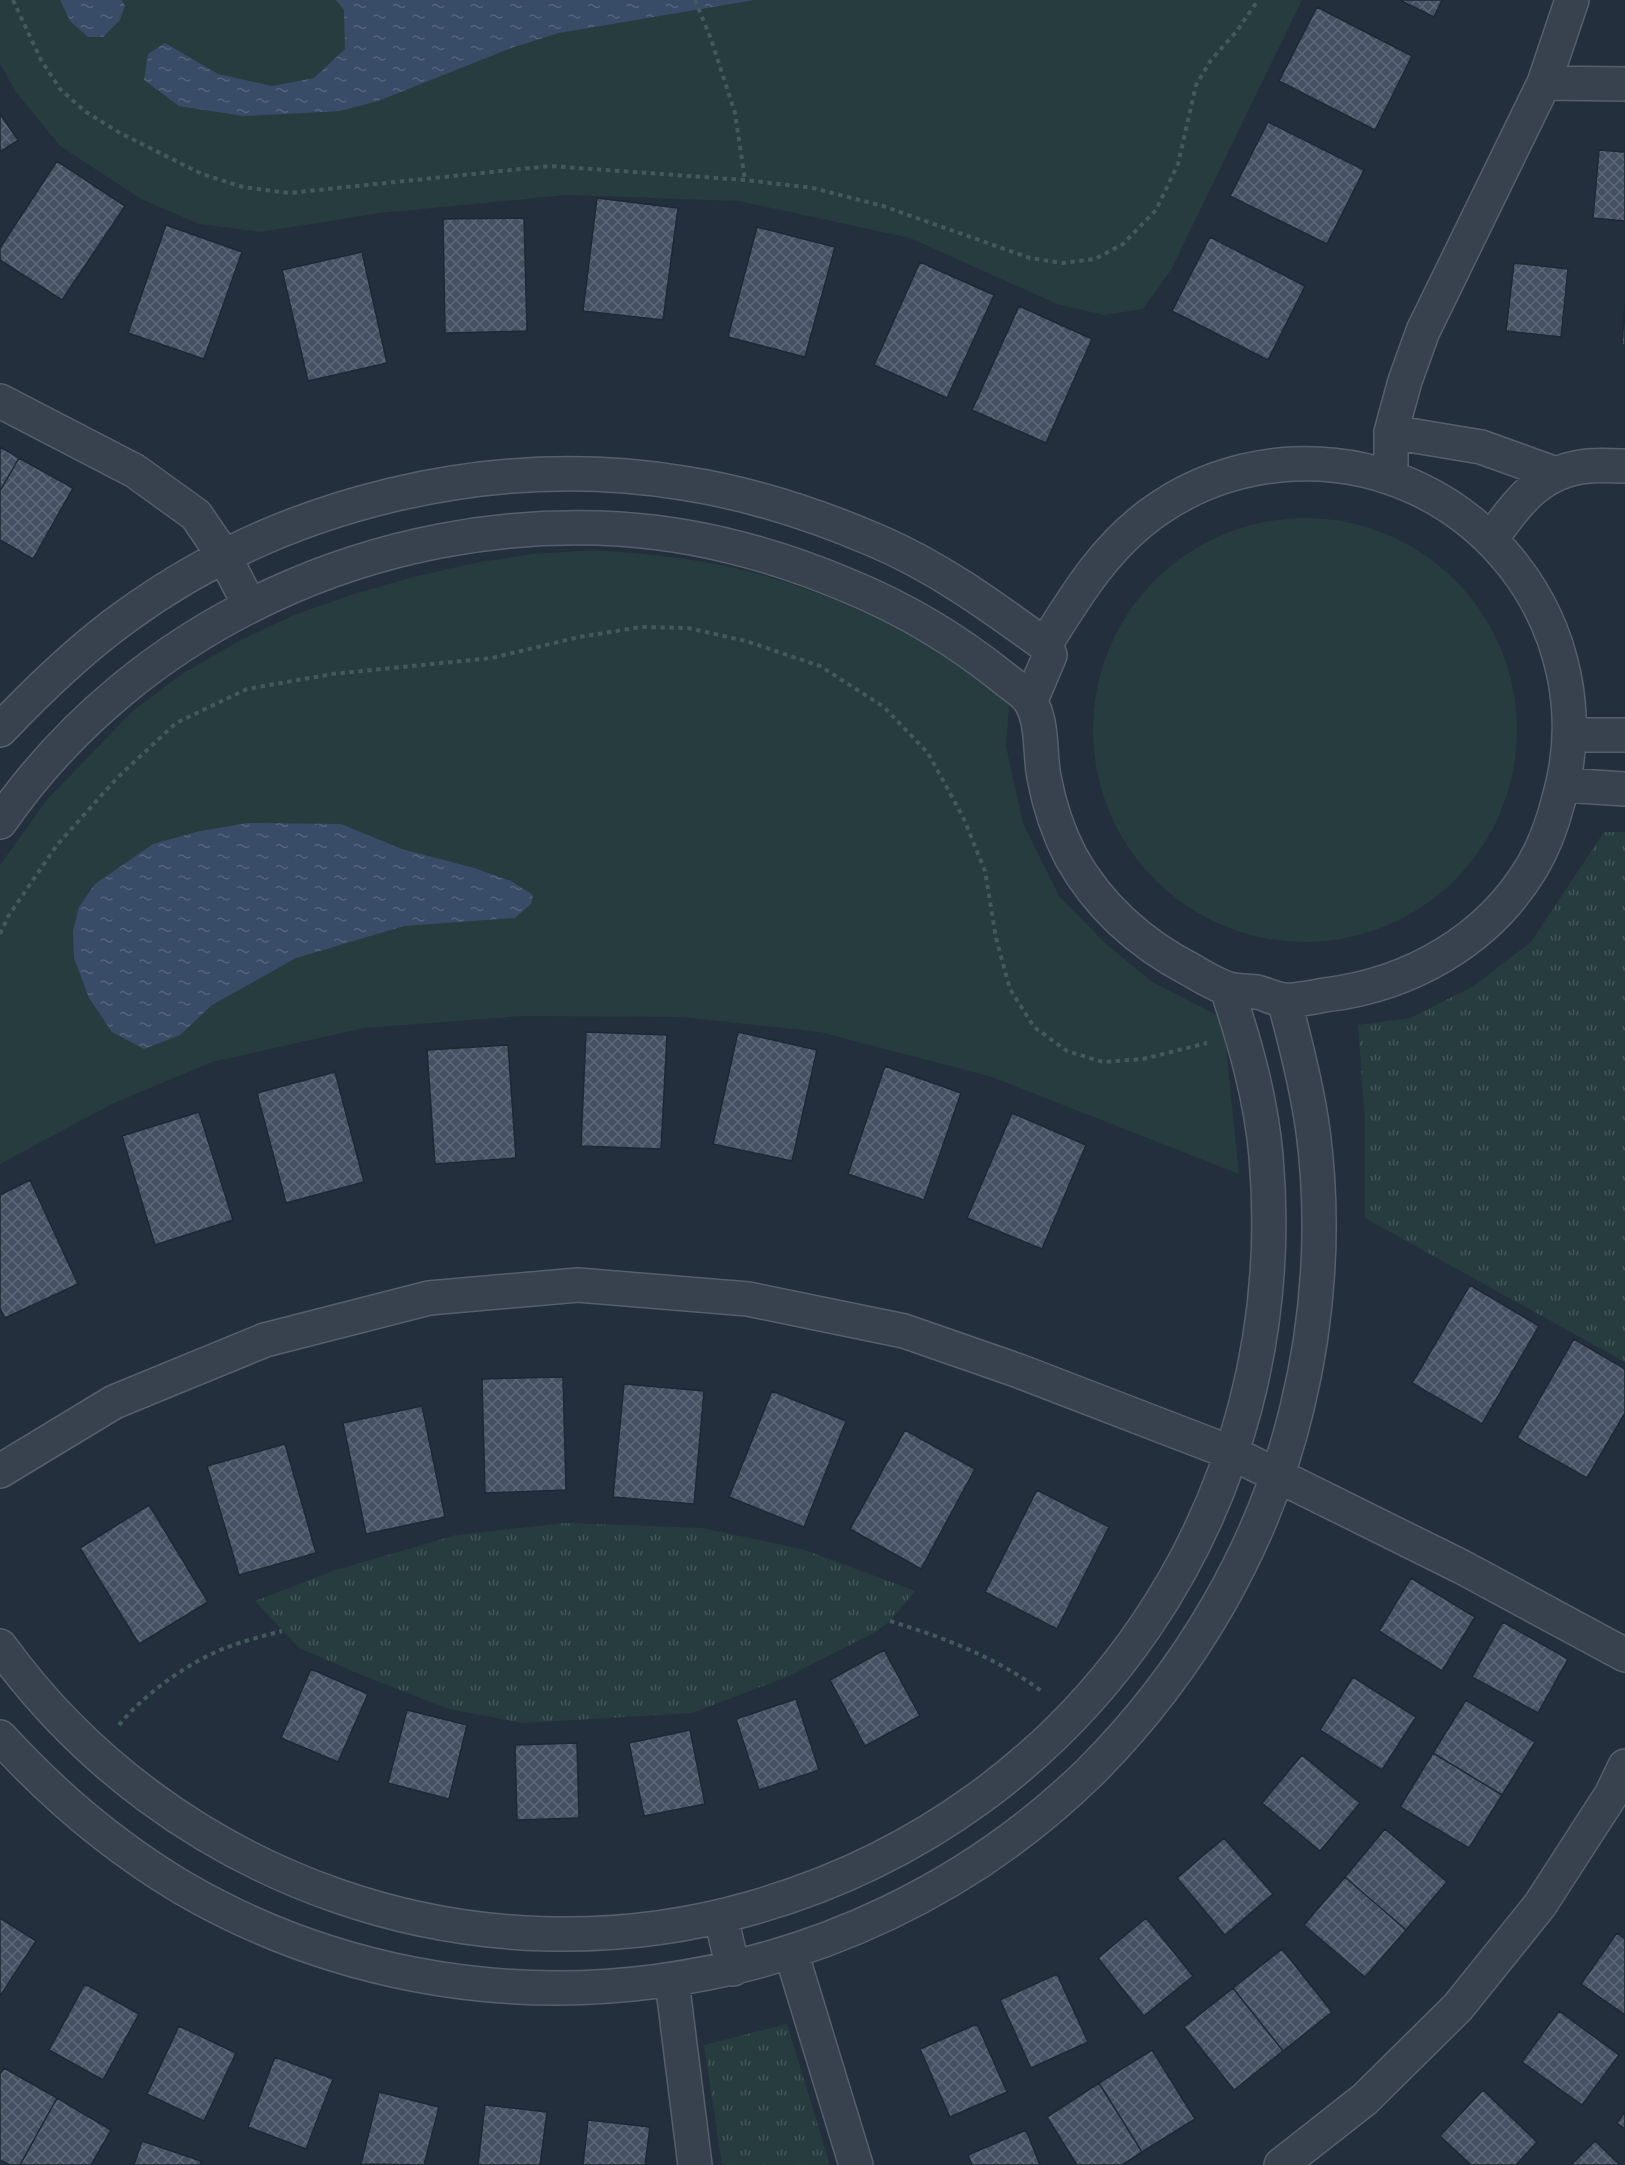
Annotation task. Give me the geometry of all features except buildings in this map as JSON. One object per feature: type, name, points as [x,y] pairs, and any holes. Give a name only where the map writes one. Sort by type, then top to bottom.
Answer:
[{"type":"street","points":[[1391,478],[1391,432],[1405,381],[1423,331],[1544,83],[1572,0]]},
{"type":"street","points":[[1544,83],[1625,84]]},
{"type":"street","points":[[0,400],[135,471],[196,516],[224,556],[250,606]]},
{"type":"street","points":[[1391,432],[1481,447],[1556,474]]},
{"type":"street","points":[[3,812],[78,730],[117,694],[159,661],[250,606],[309,579],[349,564],[432,542],[506,531],[559,528],[623,529],[687,537],[739,548],[811,570],[870,595],[927,625],[981,660],[1031,700],[1040,729],[1043,772],[1053,815],[1070,854],[1093,891],[1122,923],[1155,950],[1227,989],[1265,993],[1284,1000],[1366,988],[1413,973],[1448,954],[1480,930],[1508,901],[1531,869],[1549,833],[1568,766],[1570,735],[1569,699],[1563,663],[1551,629],[1535,596],[1515,566],[1491,539],[1461,514],[1428,493],[1391,478],[1353,467],[1274,465],[1235,473],[1197,487],[1162,506],[1130,530],[1103,558],[1045,645]]},
{"type":"street","points":[[1491,539],[1522,498],[1535,485],[1556,474],[1586,466],[1625,466]]},
{"type":"street","points":[[0,730],[38,690],[126,616],[174,584],[224,556],[285,528],[349,506],[414,490],[481,479],[548,474],[637,478],[681,483],[747,496],[812,515],[874,539],[953,581],[991,605],[1045,645],[1050,655],[1031,700]]},
{"type":"street","points":[[1570,735],[1625,735]]},
{"type":"street","points":[[1564,784],[1625,789]]},
{"type":"street","points":[[0,1646],[54,1712],[96,1754],[143,1793],[185,1822],[246,1857],[302,1883],[399,1914],[478,1929],[539,1934],[600,1933],[661,1928],[721,1917],[787,1898],[851,1873],[912,1842],[970,1805],[1024,1763],[1073,1716],[1114,1670],[1151,1619],[1187,1557],[1210,1511],[1232,1453],[1249,1394],[1261,1334],[1268,1263],[1269,1213],[1265,1152],[1256,1092],[1242,1033],[1227,989]]},
{"type":"street","points":[[0,1737],[33,1773],[80,1816],[130,1854],[184,1888],[240,1917],[298,1942],[369,1964],[420,1976],[483,1985],[556,1989],[609,1987],[672,1981],[733,1969],[791,1953],[851,1930],[909,1903],[965,1871],[1018,1834],[1067,1794],[1113,1748],[1156,1699],[1193,1647],[1226,1592],[1255,1534],[1278,1474],[1298,1408],[1311,1340],[1318,1272],[1319,1203],[1314,1135],[1302,1066],[1284,1000]]},
{"type":"street","points":[[0,1471],[114,1402],[265,1340],[429,1298],[578,1285],[748,1299],[904,1330],[1019,1371],[1232,1453],[1462,1567],[1625,1655]]},
{"type":"street","points":[[1281,2165],[1365,2099],[1458,2007],[1540,1905],[1611,1795],[1625,1766]]},
{"type":"street","points":[[721,1917],[733,1969]]},
{"type":"street","points":[[791,1953],[856,2165]]},
{"type":"street","points":[[672,1981],[695,2165]]},
{"type":"path","points":[[13,0],[41,60],[61,90],[86,112],[120,133],[202,174],[243,187],[289,193],[550,166],[745,180],[813,188],[883,206],[1030,258],[1062,263],[1095,259],[1123,244],[1156,210],[1178,164],[1196,85],[1211,60],[1238,31],[1258,0]]},
{"type":"path","points":[[695,0],[711,39],[735,113],[745,180]]},
{"type":"path","points":[[0,934],[9,915],[57,845],[117,778],[176,723],[247,689],[332,674],[492,658],[579,637],[641,627],[688,628],[746,641],[820,666],[884,707],[928,753],[963,817],[985,871],[996,938],[1010,989],[1034,1028],[1067,1051],[1103,1062],[1143,1059],[1242,1033]]},
{"type":"path","points":[[890,1621],[939,1636],[987,1657],[1031,1683],[1073,1716]]},
{"type":"path","points":[[96,1754],[131,1711],[176,1674],[227,1647],[282,1631]]},
{"type":"green space","points":[[0,0],[1302,0],[1171,270],[1143,309],[1104,315],[1057,304],[910,238],[739,201],[567,195],[380,213],[261,232],[199,224],[141,199],[60,146],[16,92],[0,64]]},
{"type":"green space","points":[[1305,518],[1346,522],[1386,534],[1423,553],[1455,580],[1482,612],[1501,649],[1513,689],[1517,730],[1513,771],[1501,811],[1482,848],[1455,880],[1423,907],[1386,926],[1346,938],[1305,942],[1264,938],[1224,926],[1187,907],[1155,880],[1128,848],[1109,811],[1097,771],[1093,730],[1097,689],[1109,649],[1128,612],[1155,580],[1187,553],[1224,534],[1264,522]]},
{"type":"green space","points":[[594,550],[689,560],[736,568],[782,581],[870,615],[1011,682],[1006,746],[1023,823],[1059,896],[1107,945],[1152,982],[1223,1018],[1239,1174],[992,1077],[820,1032],[682,1017],[522,1016],[364,1028],[212,1062],[112,1104],[0,1164],[0,865],[45,802],[90,755],[134,710],[182,674],[237,642],[294,615],[354,594],[474,563],[533,554]]},
{"type":"green space","points":[[1604,832],[1625,832],[1625,1362],[1365,1218],[1365,1121],[1358,1025],[1410,1018],[1474,986],[1531,942]]},
{"type":"green space","points":[[564,1523],[702,1528],[805,1550],[915,1591],[890,1621],[877,1631],[789,1676],[692,1713],[523,1723],[449,1709],[299,1648],[255,1601],[333,1571],[456,1535]]},
{"type":"green space","points":[[787,2024],[830,2165],[722,2165],[704,2045]]},
{"type":"water","points":[[60,0],[122,0],[125,6],[120,20],[103,37],[88,37],[70,21]]},
{"type":"water","points":[[336,0],[754,0],[559,33],[514,47],[378,101],[340,111],[243,116],[179,106],[144,80],[148,54],[165,43],[218,74],[272,86],[314,78],[345,49],[344,10]]},
{"type":"water","points":[[248,823],[341,824],[402,849],[474,868],[511,881],[533,895],[531,904],[515,918],[404,926],[296,958],[212,1005],[180,1035],[144,1049],[112,1032],[89,998],[74,958],[73,931],[79,907],[95,884],[153,844],[200,831]]}]
